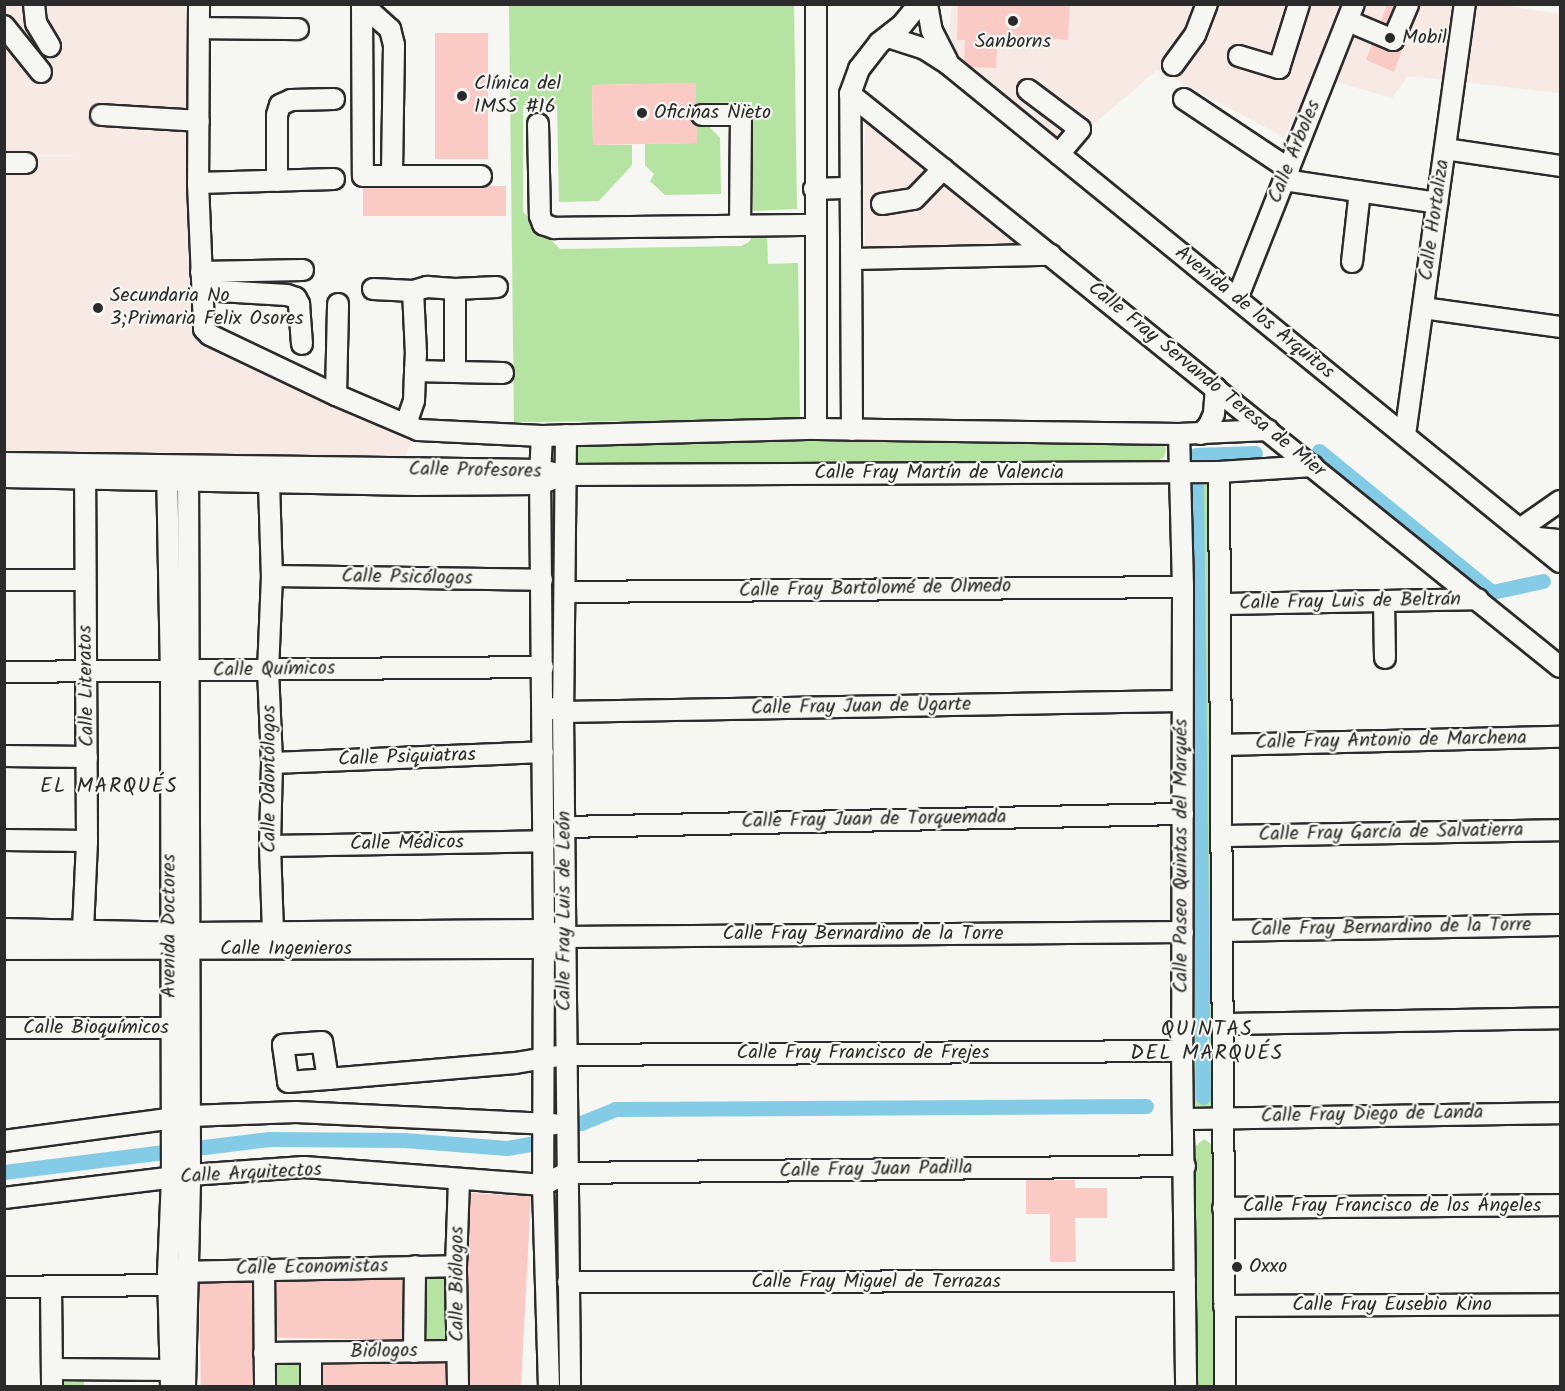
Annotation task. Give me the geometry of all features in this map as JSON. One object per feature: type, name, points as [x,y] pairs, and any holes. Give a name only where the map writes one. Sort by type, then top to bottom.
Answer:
[{"type":"street","points":[[34,4],[36,23],[50,46]]},
{"type":"street","name":"Calle Fray Martín de Valencia","points":[[200,4],[198,183],[204,329],[210,335],[336,395],[406,424],[425,431],[542,436],[816,429],[1179,434],[1268,430]]},
{"type":"street","points":[[816,4],[814,189],[816,429]]},
{"type":"street","points":[[817,34],[831,4]]},
{"type":"street","points":[[858,430],[850,94],[859,69],[879,43],[902,25],[919,4]]},
{"type":"street","name":"Avenida de los Arquitos","points":[[927,4],[932,31],[948,64]]},
{"type":"street","points":[[1173,65],[1195,35],[1207,4]]},
{"type":"street","points":[[1239,56],[1279,68],[1299,4]]},
{"type":"street","points":[[1351,13],[1394,39],[1408,4]]},
{"type":"street","name":"Calle Hortaliza","points":[[1405,435],[1465,4]]},
{"type":"street","points":[[362,5],[363,176],[481,176]]},
{"type":"street","points":[[362,5],[390,29],[394,45],[392,176]]},
{"type":"street","name":"Calle Árboles","points":[[1237,299],[1351,13]]},
{"type":"street","points":[[4,26],[41,72]]},
{"type":"street","points":[[199,28],[298,28]]},
{"type":"street","name":"Avenida de los Arquitos","points":[[888,37],[925,49],[948,64],[1560,562]]},
{"type":"street","points":[[1028,90],[1080,129],[1055,151]]},
{"type":"street","name":"Calle Fray Servando Teresa de Mier","points":[[850,94],[1560,667]]},
{"type":"street","points":[[277,182],[277,115],[280,105],[291,100],[334,99]]},
{"type":"street","points":[[1184,99],[1286,174],[1360,191],[1437,203]]},
{"type":"street","points":[[101,115],[199,121]]},
{"type":"street","points":[[702,115],[741,115],[741,225]]},
{"type":"street","points":[[538,124],[540,216],[543,224],[554,228],[814,225]]},
{"type":"street","points":[[1444,149],[1560,166]]},
{"type":"street","points":[[4,163],[26,163]]},
{"type":"street","points":[[882,204],[914,199],[944,169]]},
{"type":"street","points":[[198,183],[334,179]]},
{"type":"street","points":[[814,189],[851,188]]},
{"type":"street","points":[[1352,262],[1360,191]]},
{"type":"street","points":[[853,259],[1051,255]]},
{"type":"street","points":[[202,281],[303,270]]},
{"type":"street","points":[[202,281],[296,298],[299,304],[302,344]]},
{"type":"street","points":[[373,289],[413,291],[427,287],[455,289],[497,287]]},
{"type":"street","points":[[454,372],[455,289]]},
{"type":"street","points":[[406,424],[414,400],[413,291]]},
{"type":"street","points":[[336,395],[338,304]]},
{"type":"street","points":[[1422,308],[1560,327]]},
{"type":"street","points":[[415,371],[503,373]]},
{"type":"street","points":[[1201,434],[1209,425],[1214,414],[1216,388]]},
{"type":"street","name":"Calle Paseo Quintas del Marqués","points":[[1179,434],[1184,587],[1181,701],[1186,1386]]},
{"type":"street","name":"Calle Fray Luis de León","points":[[566,435],[563,712],[566,827],[564,937],[570,1386]]},
{"type":"street","name":"Calle Fray Luis de León","points":[[542,436],[540,477],[544,841],[543,1185],[549,1386]]},
{"type":"street","name":"Calle Profesores","points":[[4,463],[188,474],[540,477]]},
{"type":"street","name":"Calle Fray Martín de Valencia","points":[[564,475],[1219,472],[1313,466]]},
{"type":"street","name":"Calle Paseo Quintas del Marqués","points":[[1219,472],[1222,604],[1225,1386]]},
{"type":"street","name":"Calle Profesores","points":[[4,477],[85,479],[166,473]]},
{"type":"street","name":"Avenida Doctores","points":[[166,473],[180,671]]},
{"type":"street","name":"Calle Profesores","points":[[188,474],[269,483],[564,475]]},
{"type":"street","name":"Avenida Doctores","points":[[171,1378],[180,1171],[180,671],[188,474]]},
{"type":"street","name":"Calle Literatos","points":[[83,930],[87,841],[88,672],[84,580],[85,479]]},
{"type":"street","name":"Calle Odontólogos","points":[[269,483],[272,576],[268,670],[272,764],[270,846],[273,931]]},
{"type":"street","points":[[1525,533],[1560,501]]},
{"type":"street","points":[[1525,533],[1560,540]]},
{"type":"street","name":"Calle Psicólogos","points":[[272,576],[542,580]]},
{"type":"street","points":[[4,580],[84,580]]},
{"type":"street","name":"Calle Fray Bartolomé de Olmedo","points":[[566,592],[1184,587]]},
{"type":"street","name":"Calle Fray Luis de Beltrán","points":[[1222,604],[1478,599]]},
{"type":"street","points":[[1384,601],[1385,658]]},
{"type":"street","name":"Calle Químicos","points":[[4,672],[543,667]]},
{"type":"street","name":"Calle Fray Juan de Ugarte","points":[[543,706],[563,712],[1181,701]]},
{"type":"street","name":"Calle Fray Antonio de Marchena","points":[[1221,745],[1560,737]]},
{"type":"street","name":"Calle Psiquiatras","points":[[272,764],[543,752]]},
{"type":"street","points":[[4,756],[87,757]]},
{"type":"street","name":"Calle Fray Juan de Torquemada","points":[[566,827],[1183,814]]},
{"type":"street","name":"Calle Fray García de Salvatierra","points":[[1222,836],[1560,830]]},
{"type":"street","points":[[4,840],[87,841]]},
{"type":"street","name":"Calle Médicos","points":[[270,846],[544,841]]},
{"type":"street","name":"Calle Fray Bernardino de la Torre","points":[[1222,932],[1560,925]]},
{"type":"street","name":"Calle Ingenieros","points":[[4,929],[83,930],[180,941],[273,931],[544,939]]},
{"type":"street","name":"Calle Fray Bernardino de la Torre","points":[[544,939],[1183,932]]},
{"type":"street","name":"Calle Ingenieros","points":[[4,949],[180,941],[544,939]]},
{"type":"street","points":[[1223,1024],[1560,1018]]},
{"type":"street","name":"Calle Bioquímicos","points":[[4,1028],[179,1028]]},
{"type":"street","name":"Calle Fray Francisco de Frejes","points":[[328,1079],[515,1063],[565,1055],[1182,1051]]},
{"type":"street","points":[[4,1141],[296,1112],[567,1125]]},
{"type":"street","name":"Calle Fray Diego de Landa","points":[[1185,1119],[1560,1113]]},
{"type":"street","name":"Calle Fray Juan Padilla","points":[[567,1173],[1185,1166]]},
{"type":"street","name":"Calle Arquitectos","points":[[4,1198],[180,1171],[304,1167],[459,1181],[543,1185],[567,1173]]},
{"type":"street","name":"Calle Biólogos","points":[[458,1386],[456,1266],[459,1181]]},
{"type":"street","name":"Calle Fray Francisco de los Ángeles","points":[[1223,1208],[1560,1205]]},
{"type":"street","points":[[414,1352],[415,1266]]},
{"type":"street","name":"Calle Economistas","points":[[4,1287],[51,1286],[264,1268],[456,1266]]},
{"type":"street","points":[[264,1268],[265,1386]]},
{"type":"street","name":"Avenida Doctores","points":[[174,1276],[185,1386]]},
{"type":"street","name":"Calle Fray Miguel de Terrazas","points":[[568,1282],[1185,1281]]},
{"type":"street","points":[[51,1286],[52,1378],[171,1378]]},
{"type":"street","name":"Calle Fray Eusebio Kino","points":[[1224,1306],[1560,1304]]},
{"type":"street","name":"Biólogos","points":[[264,1353],[457,1351]]},
{"type":"street","points":[[311,1386],[312,1353]]},
{"type":"shaded area","points":[[4,5],[186,5],[186,155],[4,155]]},
{"type":"shaded area","points":[[952,5],[1501,5],[1560,14],[1560,93],[1408,76],[1392,98],[1315,76],[1284,137],[1157,70],[1064,149],[964,70],[949,34]]},
{"type":"shaded area","points":[[866,122],[1016,244],[1004,251],[865,249],[862,177]]},
{"type":"shaded area","name":"Secundaria No 3;Primaria Felix Osores","points":[[188,153],[192,326],[198,334],[415,436],[401,464],[5,460],[4,157]]},
{"type":"green space","points":[[509,5],[794,5],[797,209],[753,211],[752,102],[696,103],[695,83],[592,85],[593,145],[632,145],[632,165],[599,201],[559,202],[557,105],[523,105],[523,212],[560,249],[742,246],[749,242],[753,234],[767,233],[768,264],[798,263],[800,420],[514,422]]},
{"type":"green space","points":[[697,122],[709,126],[720,138],[721,194],[665,195],[650,181],[654,174],[645,165],[645,144],[697,143]]},
{"type":"green space","points":[[1157,438],[1163,442],[1166,450],[1164,457],[1158,461],[584,466],[575,463],[575,445],[583,442]]},
{"type":"green space","points":[[1189,475],[1206,475],[1211,485],[1215,1103],[1203,1111],[1191,1107]]},
{"type":"green space","points":[[1204,1139],[1216,1148],[1218,1386],[1191,1386],[1191,1150]]},
{"type":"green space","points":[[423,1275],[447,1275],[447,1339],[423,1339]]},
{"type":"green space","points":[[269,1355],[308,1355],[308,1386],[269,1386]]},
{"type":"green space","points":[[59,1375],[84,1375],[84,1386],[59,1386]]},
{"type":"building","name":"Sanborns","points":[[958,4],[1070,4],[1068,40],[998,36],[996,68],[970,67],[964,62],[965,40],[957,40]]},
{"type":"building","points":[[1387,4],[1394,7],[1387,24],[1381,22]]},
{"type":"building","name":"Clínica del IMSS #16","points":[[435,33],[488,33],[488,159],[435,159]]},
{"type":"building","points":[[1372,44],[1394,52],[1404,45],[1394,72],[1366,60]]},
{"type":"building","points":[[696,83],[696,105],[690,116],[697,126],[697,143],[593,145],[592,85]]},
{"type":"building","points":[[506,186],[506,216],[363,216],[363,188]]},
{"type":"building","points":[[1026,1180],[1075,1180],[1075,1188],[1107,1188],[1107,1218],[1075,1218],[1076,1262],[1050,1262],[1050,1214],[1026,1214]]},
{"type":"building","points":[[471,1193],[531,1196],[521,1386],[461,1386]]},
{"type":"building","points":[[276,1277],[403,1279],[402,1340],[275,1338]]},
{"type":"building","points":[[252,1282],[254,1386],[201,1386],[199,1283]]},
{"type":"building","points":[[323,1363],[446,1363],[446,1386],[323,1386]]},
{"type":"waterway","points":[[1319,451],[1492,592],[1543,581]]},
{"type":"waterway","points":[[1196,455],[1255,453]]},
{"type":"waterway","points":[[1196,483],[1203,1097]]},
{"type":"waterway","points":[[581,1123],[615,1109],[1146,1106]]},
{"type":"waterway","points":[[4,1172],[269,1139],[404,1140],[507,1148],[530,1144]]},
{"type":"place","name":"Sanborns","points":[[1013,21]]},
{"type":"place","name":"Mobil","points":[[1390,38]]},
{"type":"place","name":"Clínica del IMSS #16","points":[[462,96]]},
{"type":"place","name":"Oficinas Nieto","points":[[642,113]]},
{"type":"place","name":"Secundaria No 3;Primaria Felix Osores","points":[[98,308]]},
{"type":"place","name":"Oxxo","points":[[1237,1267]]},
{"type":"district","name":"EL MARQUÉS","points":[[109,787]]},
{"type":"district","name":"QUINTAS DEL MARQUÉS","points":[[1207,1042]]}]
